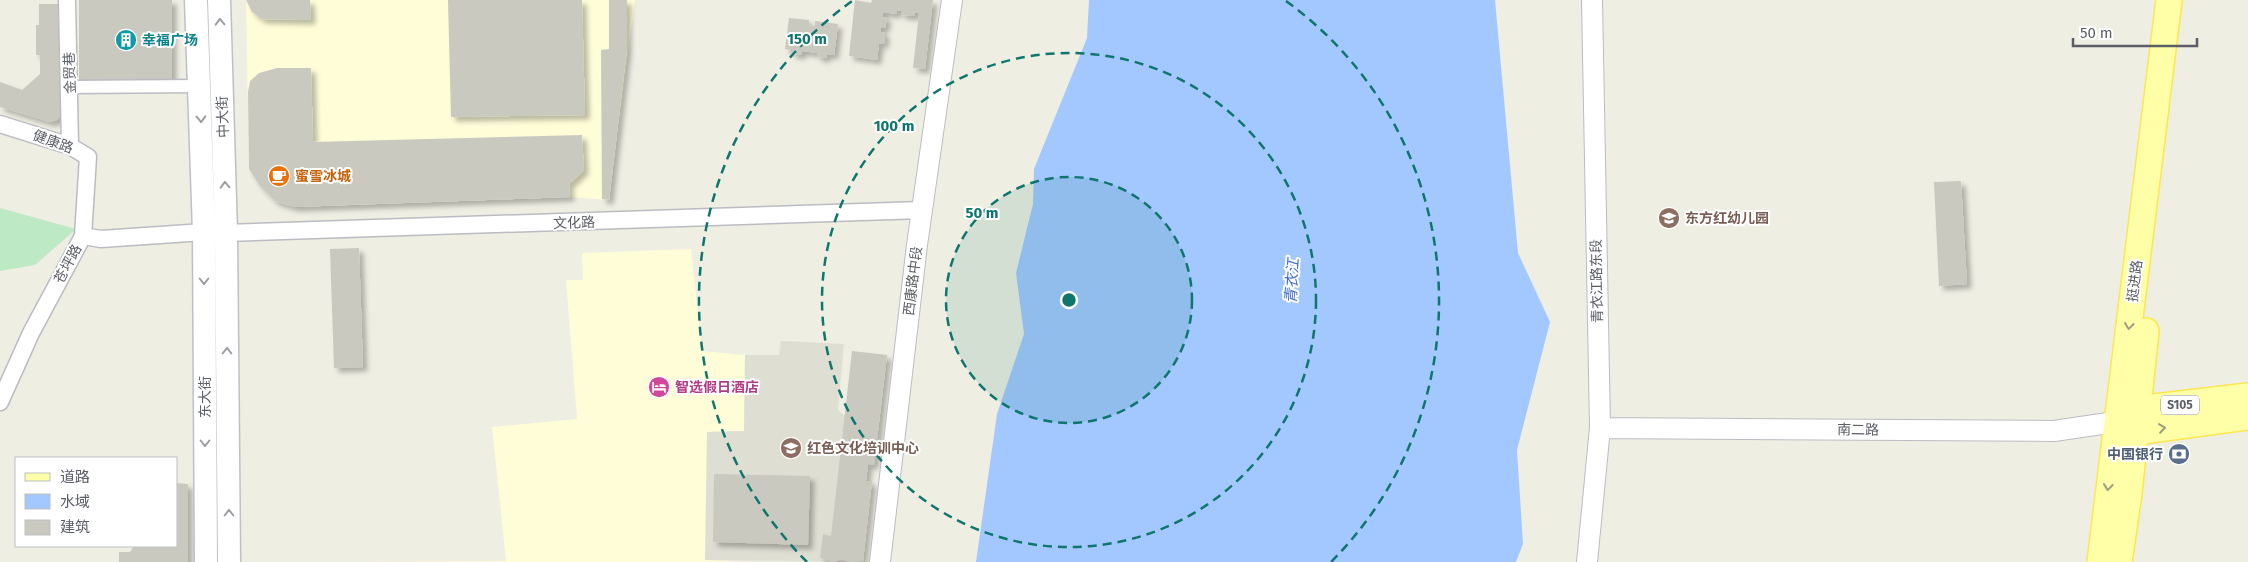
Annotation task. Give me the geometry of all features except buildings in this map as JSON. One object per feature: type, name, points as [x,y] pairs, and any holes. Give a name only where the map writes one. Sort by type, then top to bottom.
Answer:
[{"type":"main road","name":"中大街","points":[[196,0],[204,232]]},
{"type":"main road","name":"中大街","points":[[219,0],[226,233]]},
{"type":"main road","name":"挺进路","points":[[2119,562],[2129,421],[2169,0]]},
{"type":"main road","name":"挺进路","points":[[2100,562],[2129,421],[2184,0]]},
{"type":"main road","name":"东大街","points":[[204,232],[206,562]]},
{"type":"main road","name":"东大街","points":[[226,233],[229,562]]},
{"type":"main road","name":"S105","points":[[2129,421],[2248,396]]},
{"type":"main road","name":"S105","points":[[2129,421],[2248,417]]},
{"type":"street","name":"金贸巷","points":[[67,0],[70,146]]},
{"type":"street","name":"西康路中段","points":[[880,562],[922,210],[952,0]]},
{"type":"street","name":"青衣江路东段","points":[[1587,562],[1600,428],[1592,0]]},
{"type":"street","points":[[70,87],[199,86]]},
{"type":"street","name":"健康路","points":[[0,124],[70,146],[88,157],[83,236]]},
{"type":"street","name":"文化路","points":[[226,233],[922,210]]},
{"type":"street","name":"苍坪路","points":[[0,402],[31,333],[83,236],[101,240],[204,232]]},
{"type":"street","name":"南二路","points":[[1600,428],[2054,432],[2129,421]]},
{"type":"shaded area","points":[[246,0],[635,0],[609,200],[570,197],[294,207],[275,201],[259,185],[249,169]]},
{"type":"shaded area","name":"智选假日酒店","points":[[691,249],[702,351],[745,355],[744,431],[707,432],[706,560],[744,562],[362,562],[506,561],[492,427],[577,419],[566,280],[583,280],[582,253]]},
{"type":"shaded area","name":"红色文化培训中心","points":[[781,341],[844,344],[838,410],[844,415],[879,420],[874,465],[868,464],[866,480],[872,481],[862,562],[705,560],[707,432],[744,431],[745,355],[779,355]]},
{"type":"green space","points":[[0,208],[76,229],[35,265],[0,271]]},
{"type":"water","name":"青衣江","points":[[1089,0],[1495,0],[1518,253],[1550,322],[1517,450],[1523,544],[1516,562],[976,562],[997,414],[1024,334],[1016,273],[1033,204],[1034,169],[1087,38]]},
{"type":"place","name":"幸福广场","points":[[126,40]]},
{"type":"place","name":"蜜雪冰城","points":[[279,176]]},
{"type":"place","name":"东方红幼儿园","points":[[1669,218]]},
{"type":"place","name":"智选假日酒店","points":[[659,387]]},
{"type":"place","name":"红色文化培训中心","points":[[791,448]]},
{"type":"place","name":"中国银行","points":[[2179,454]]}]
